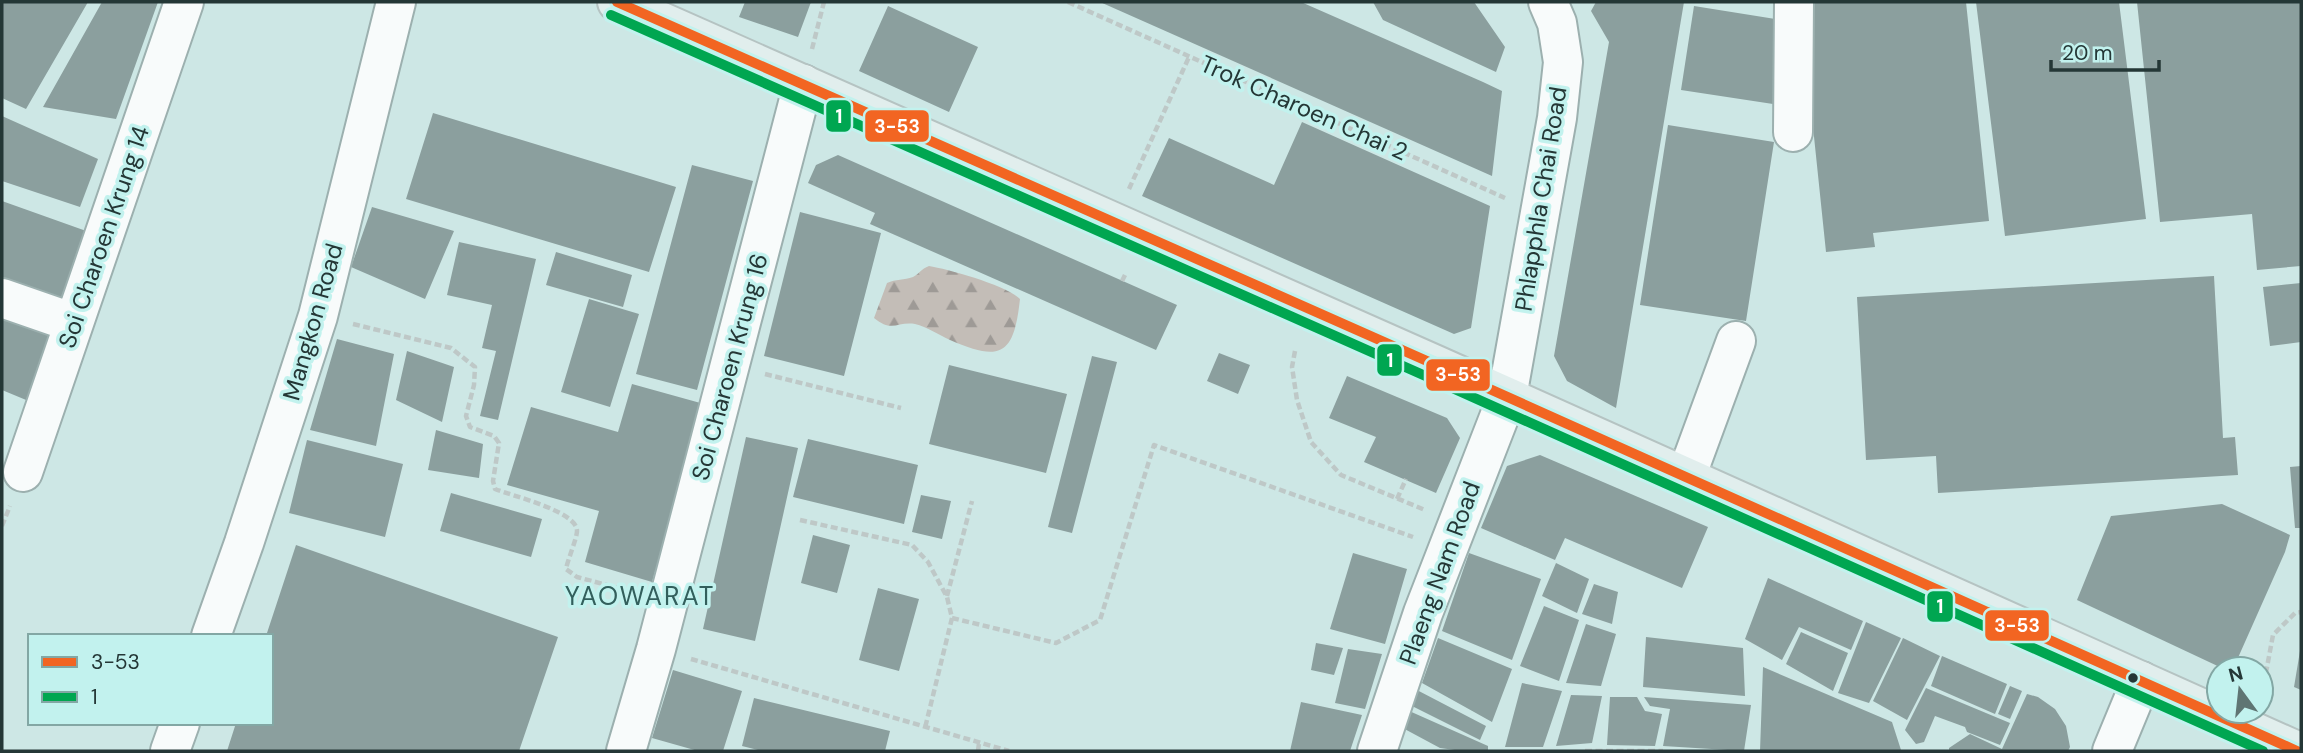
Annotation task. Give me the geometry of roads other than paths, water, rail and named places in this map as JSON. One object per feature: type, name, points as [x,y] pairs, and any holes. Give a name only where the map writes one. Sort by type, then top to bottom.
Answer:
[{"type":"main road","points":[[617,2],[1114,221],[2297,751]]},
{"type":"street","name":"Soi Charoen Krung 14","points":[[23,472],[184,2]]},
{"type":"street","name":"Mangkon Road","points":[[212,634],[318,316],[396,2]]},
{"type":"street","name":"Phlapphla Chai Road","points":[[1507,397],[1558,118],[1563,62],[1557,23],[1548,2]]},
{"type":"street","points":[[1793,132],[1794,2]]},
{"type":"street","name":"Soi Charoen Krung 16","points":[[626,751],[656,649],[803,84]]},
{"type":"street","points":[[2,298],[74,323]]},
{"type":"street","points":[[1686,477],[1736,341]]},
{"type":"street","name":"Plaeng Nam Road","points":[[1377,751],[1447,550],[1507,397]]},
{"type":"street","points":[[2112,751],[2141,681]]},
{"type":"street","points":[[170,751],[179,725]]},
{"type":"district","name":"YAOWARAT","points":[[640,596]]}]
